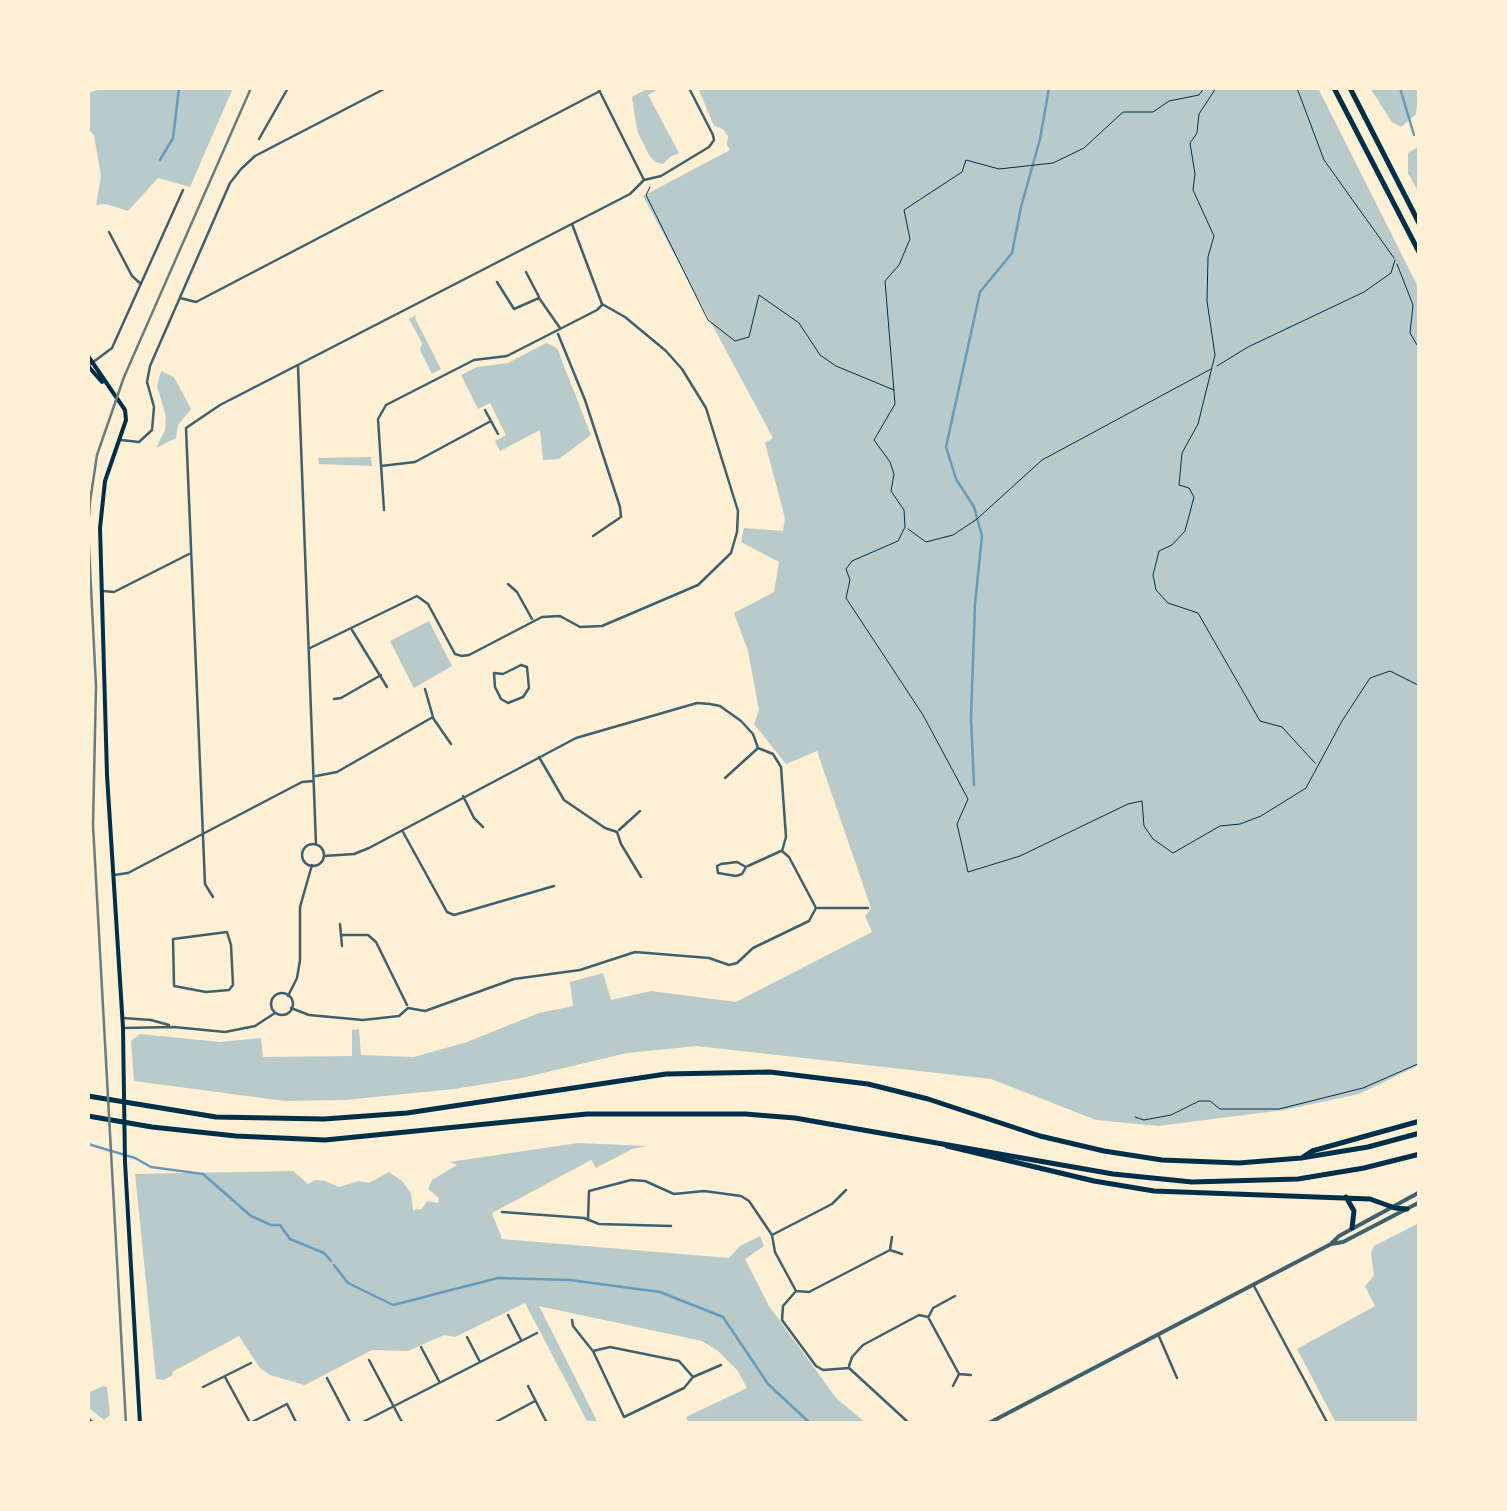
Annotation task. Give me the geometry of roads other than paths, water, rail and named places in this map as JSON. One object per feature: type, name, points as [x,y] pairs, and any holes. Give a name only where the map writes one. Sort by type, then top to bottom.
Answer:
[{"type":"main road","points":[[1334,88],[1420,254]]},
{"type":"main road","points":[[1350,88],[1420,225]]},
{"type":"main road","points":[[88,356],[89,366],[125,410],[126,420],[101,500],[125,1162],[140,1424]]},
{"type":"main road","points":[[88,1096],[152,1108],[264,1120],[352,1118],[438,1109],[666,1074],[770,1072],[834,1078],[903,1092],[1104,1152],[1190,1162],[1300,1158],[1358,1149],[1420,1133]]},
{"type":"main road","points":[[88,1116],[254,1138],[325,1140],[587,1114],[745,1114],[795,1118],[1138,1178],[1218,1183],[1320,1176],[1420,1154]]},
{"type":"main road","points":[[1300,1158],[1312,1151],[1420,1121]]},
{"type":"main road","points":[[940,1143],[963,1152],[1154,1191],[1376,1200],[1407,1209]]},
{"type":"main road","points":[[1346,1198],[1354,1211],[1352,1228]]},
{"type":"street","points":[[260,139],[288,88]]},
{"type":"street","points":[[121,440],[139,442],[152,430],[154,408],[147,376],[230,183],[240,169],[255,156],[386,88]]},
{"type":"street","points":[[213,897],[206,884],[185,432],[188,424],[630,194],[644,180],[708,147],[714,140],[689,88]]},
{"type":"street","points":[[180,298],[196,302],[599,89],[644,180]]},
{"type":"street","points":[[89,366],[112,348],[184,190]]},
{"type":"street","points":[[310,648],[417,596],[428,604],[454,654],[469,655],[533,620],[551,615],[591,628],[634,614],[698,585],[722,565],[735,543],[736,499],[706,408],[666,351],[602,304],[572,223]]},
{"type":"street","points":[[108,232],[132,276],[142,284]]},
{"type":"street","points":[[526,272],[559,330],[620,507],[621,517],[593,536]]},
{"type":"street","points":[[497,282],[514,308],[539,298]]},
{"type":"street","points":[[384,510],[378,419],[386,406],[474,360],[506,356],[602,304]]},
{"type":"street","points":[[298,365],[316,844]]},
{"type":"street","points":[[486,410],[498,434]]},
{"type":"street","points":[[380,466],[414,462],[492,421]]},
{"type":"street","points":[[103,591],[114,592],[191,553]]},
{"type":"street","points":[[508,584],[533,620]]},
{"type":"street","points":[[351,628],[388,687]]},
{"type":"street","points":[[525,665],[526,694],[508,704],[501,699],[494,673],[503,674],[525,665]]},
{"type":"street","points":[[334,699],[381,675]]},
{"type":"street","points":[[425,689],[433,717],[451,744]]},
{"type":"street","points":[[324,856],[354,854],[576,738],[697,703],[720,706],[731,713],[752,734],[758,748],[773,754],[780,767],[786,837],[782,851]]},
{"type":"street","points":[[113,875],[128,873],[302,782],[337,772],[433,717]]},
{"type":"street","points":[[725,778],[758,748]]},
{"type":"street","points":[[539,756],[564,800],[617,832],[642,877]]},
{"type":"street","points":[[463,796],[483,827]]},
{"type":"street","points":[[617,832],[640,811]]},
{"type":"street","points":[[402,830],[447,912],[454,914],[554,886]]},
{"type":"street","points":[[316,844],[324,856],[320,863],[312,865],[305,861],[303,852],[307,846],[316,844]]},
{"type":"street","points":[[746,867],[737,862],[724,863],[716,870],[721,876],[736,876],[746,867],[782,851]]},
{"type":"street","points":[[782,851],[816,908]]},
{"type":"street","points":[[312,865],[300,907],[297,978],[288,996],[292,1008],[309,1015],[363,1020],[399,1016],[408,1008],[425,1010],[514,980],[580,970],[623,953],[710,958],[729,965],[753,948],[809,922],[816,908]]},
{"type":"street","points":[[816,908],[868,908]]},
{"type":"street","points":[[340,924],[342,946]]},
{"type":"street","points":[[227,932],[231,945],[230,990],[206,992],[174,986],[173,939],[227,932]]},
{"type":"street","points":[[341,935],[368,935],[376,942],[408,1008]]},
{"type":"street","points":[[275,1012],[272,1000],[279,994],[288,996]]},
{"type":"street","points":[[123,1028],[244,1030],[275,1012],[286,1014],[292,1008]]},
{"type":"street","points":[[122,1018],[174,1027]]},
{"type":"street","points":[[588,1220],[588,1195],[593,1188],[638,1180],[674,1194],[704,1191],[742,1196],[750,1200],[772,1235],[775,1252],[796,1291]]},
{"type":"street","points":[[772,1235],[832,1204],[846,1190]]},
{"type":"street","points":[[987,1424],[1331,1244],[1352,1228],[1420,1192]]},
{"type":"street","points":[[1331,1244],[1343,1242],[1420,1202]]},
{"type":"street","points":[[502,1212],[600,1224],[671,1226]]},
{"type":"street","points":[[890,1250],[892,1237]]},
{"type":"street","points":[[796,1291],[809,1292],[890,1250],[902,1254]]},
{"type":"street","points":[[1253,1285],[1328,1424]]},
{"type":"street","points":[[796,1291],[780,1312],[782,1320],[822,1370],[849,1368],[910,1424]]},
{"type":"street","points":[[928,1317],[933,1308],[955,1296]]},
{"type":"street","points":[[508,1314],[522,1340]]},
{"type":"street","points":[[849,1368],[852,1357],[863,1345],[920,1315],[928,1317],[959,1374]]},
{"type":"street","points":[[572,1320],[593,1351],[626,1424]]},
{"type":"street","points":[[360,1424],[537,1333]]},
{"type":"street","points":[[1158,1334],[1177,1378]]},
{"type":"street","points":[[467,1337],[480,1362]]},
{"type":"street","points":[[422,1347],[440,1382]]},
{"type":"street","points":[[593,1351],[610,1347],[679,1361],[694,1378]]},
{"type":"street","points":[[370,1360],[403,1424]]},
{"type":"street","points":[[203,1387],[251,1362]]},
{"type":"street","points":[[624,1417],[721,1365]]},
{"type":"street","points":[[959,1374],[972,1375]]},
{"type":"street","points":[[953,1386],[959,1374]]},
{"type":"street","points":[[225,1377],[249,1423],[286,1404],[297,1424]]},
{"type":"street","points":[[327,1378],[351,1424]]},
{"type":"street","points":[[528,1386],[547,1424]]},
{"type":"street","points":[[492,1424],[535,1401]]},
{"type":"street","points":[[88,1418],[94,1424]]},
{"type":"waterway","points":[[160,160],[173,138],[179,88]]},
{"type":"waterway","points":[[974,785],[971,718],[982,536],[974,507],[956,479],[946,447],[980,292],[1012,253],[1049,88]]},
{"type":"waterway","points":[[1400,88],[1414,135]]},
{"type":"waterway","points":[[88,1144],[151,1167],[203,1174],[251,1216],[280,1225],[290,1239],[324,1253],[331,1261]]},
{"type":"waterway","points":[[334,1265],[348,1283],[393,1305],[498,1278],[570,1280],[660,1292],[723,1317],[768,1384],[811,1424]]},
{"type":"railway","points":[[126,1424],[93,825],[96,686],[90,502],[97,455],[124,377],[251,88]]}]
